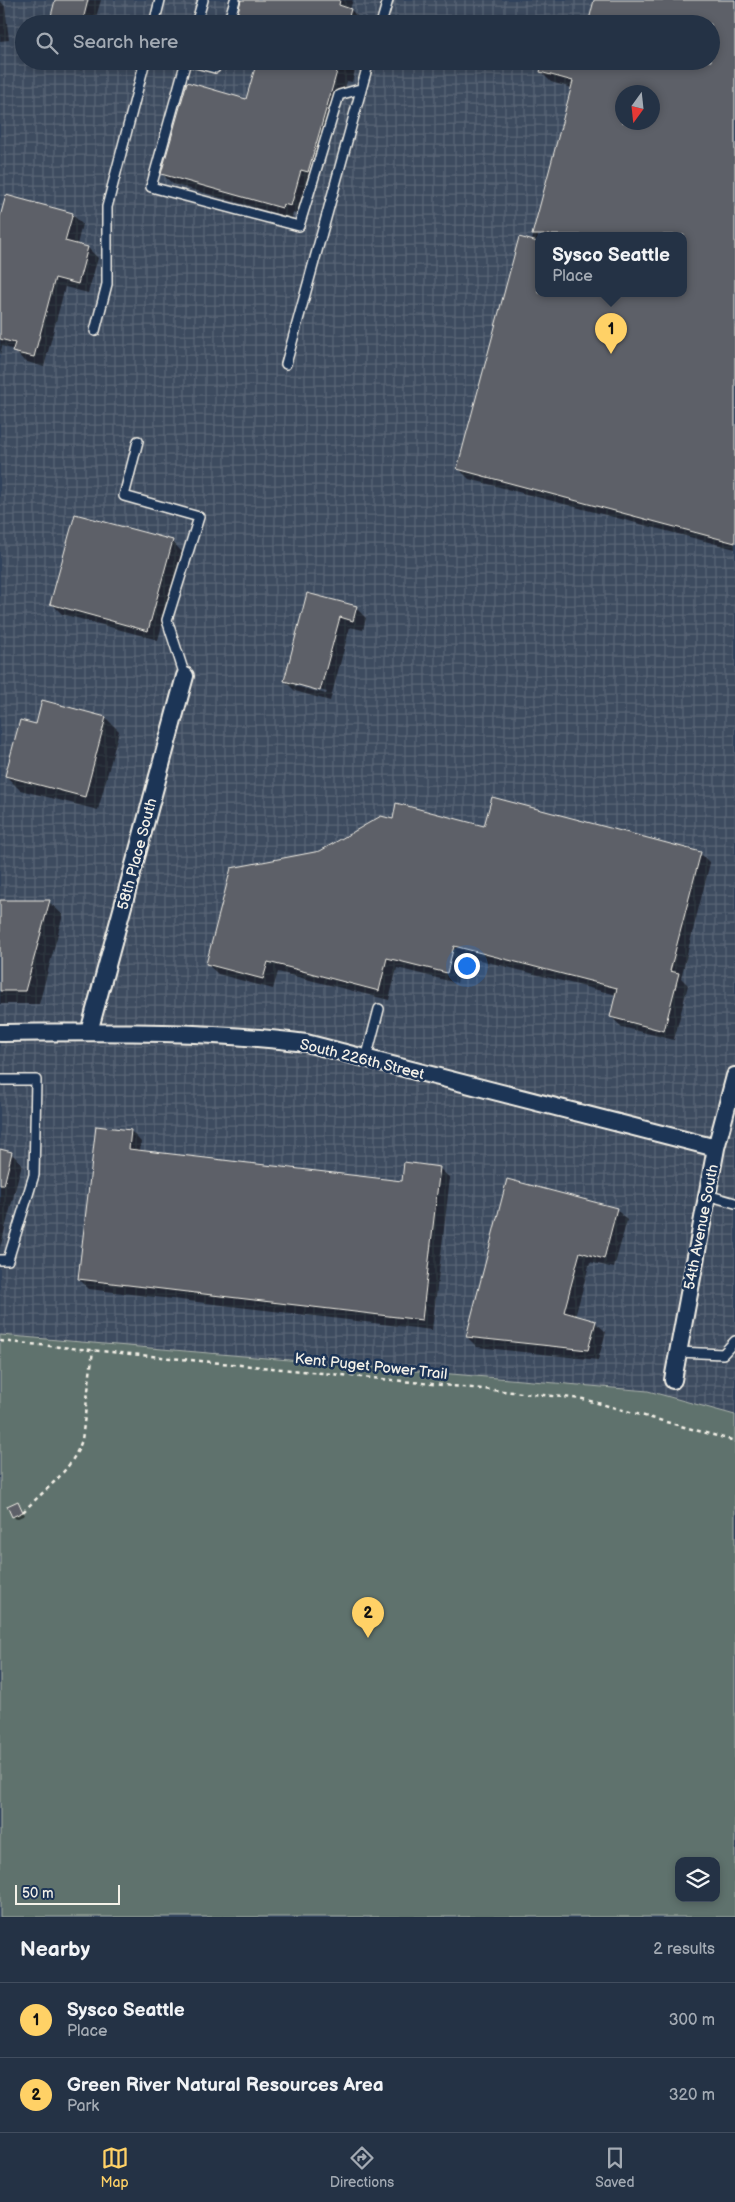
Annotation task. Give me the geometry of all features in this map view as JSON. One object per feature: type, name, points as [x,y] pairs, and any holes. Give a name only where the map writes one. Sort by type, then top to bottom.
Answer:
[{"type":"street","name":"58th Place South","points":[[88,1032],[186,676]]},
{"type":"street","name":"South 226th Street","points":[[0,1033],[88,1032],[251,1036],[306,1043],[716,1148]]},
{"type":"street","name":"54th Avenue South","points":[[672,1380],[716,1148],[735,1076]]},
{"type":"lane","points":[[156,15],[160,0]]},
{"type":"lane","points":[[198,15],[202,0]]},
{"type":"lane","points":[[231,15],[235,0]]},
{"type":"lane","points":[[384,15],[388,0]]},
{"type":"lane","points":[[95,331],[107,284],[107,207],[143,70]]},
{"type":"lane","points":[[184,70],[152,187],[299,226],[339,95],[360,89]]},
{"type":"lane","points":[[286,364],[366,70]]},
{"type":"lane","points":[[138,441],[124,496],[199,516],[167,620],[186,676]]},
{"type":"lane","points":[[366,1059],[379,1009]]},
{"type":"lane","points":[[0,1080],[36,1080],[34,1174],[8,1260],[0,1260]]},
{"type":"lane","points":[[707,1195],[735,1203]]},
{"type":"lane","points":[[678,1352],[723,1354],[735,1342]]},
{"type":"path","name":"Kent Puget Power Trail","points":[[0,1341],[583,1399],[735,1441]]},
{"type":"path","points":[[23,1512],[68,1470],[78,1454],[82,1440],[93,1350]]},
{"type":"shaded area","points":[[0,0],[735,0],[735,1415],[648,1391],[0,1335]]},
{"type":"green space","points":[[0,1335],[648,1391],[735,1415],[735,1917],[0,1917]]},
{"type":"building","points":[[55,0],[88,0],[84,15],[51,15]]},
{"type":"building","points":[[241,0],[340,0],[339,5],[351,9],[349,15],[237,15]]},
{"type":"building","points":[[594,0],[735,0],[735,543],[457,469],[519,237],[535,241],[535,297],[687,297],[687,232],[535,232],[535,235],[532,235],[573,81],[540,72],[541,70],[720,70],[720,15],[590,15]]},
{"type":"building","points":[[254,70],[337,70],[308,172],[301,170],[291,206],[283,204],[282,208],[161,174],[187,82],[246,99]]},
{"type":"building","points":[[6,195],[73,213],[65,241],[88,247],[78,284],[55,278],[34,357],[12,352],[15,343],[0,339],[0,217]]},
{"type":"building","points":[[75,514],[173,540],[148,631],[50,604]]},
{"type":"building","points":[[307,593],[357,606],[353,621],[340,617],[320,691],[284,681]]},
{"type":"building","points":[[42,700],[106,717],[85,797],[5,776],[20,720],[36,724]]},
{"type":"building","points":[[492,797],[701,852],[670,971],[679,973],[664,1031],[610,1017],[617,988],[454,946],[447,973],[387,958],[379,991],[268,962],[263,979],[206,964],[231,868],[320,851],[381,816],[393,819],[396,803],[484,826]]},
{"type":"building","points":[[0,900],[50,900],[25,991],[0,991]]},
{"type":"building","points":[[96,1126],[131,1130],[129,1149],[402,1181],[404,1162],[440,1167],[422,1320],[78,1279]]},
{"type":"building","points":[[0,1149],[12,1152],[4,1185],[0,1185]]},
{"type":"building","points":[[507,1179],[617,1208],[604,1259],[580,1252],[564,1312],[596,1321],[588,1350],[466,1337]]},
{"type":"building","points":[[18,1501],[23,1512],[12,1517],[7,1506]]},
{"type":"place","name":"Sysco Seattle","points":[[611,354]]},
{"type":"place","name":"Green River Natural Resources Area","points":[[368,1638]]}]
